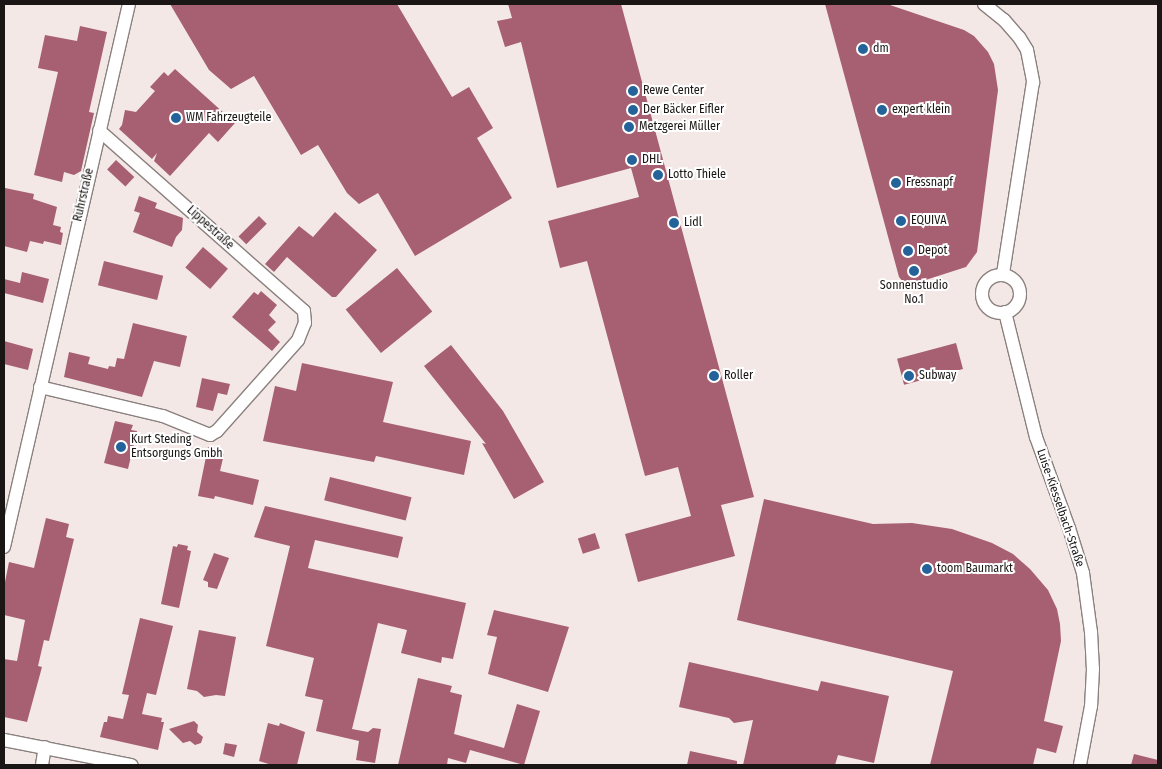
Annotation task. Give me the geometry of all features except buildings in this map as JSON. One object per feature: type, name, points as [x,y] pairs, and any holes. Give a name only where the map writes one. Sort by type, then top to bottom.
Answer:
[{"type":"street","name":"Ruhrstraße","points":[[5,540],[129,4]]},
{"type":"street","points":[[984,4],[1004,20],[1019,36],[1027,50],[1033,82],[1003,274]]},
{"type":"street","name":"Lippestraße","points":[[40,387],[163,416],[210,435],[217,431],[303,333],[306,317],[304,311],[99,130]]},
{"type":"street","points":[[1003,274],[1012,277],[1020,290],[1016,305],[1005,312],[994,312],[986,306],[981,293],[986,281],[992,276],[1003,274]]},
{"type":"street","name":"Luise-Kiesselbach-Straße","points":[[1005,312],[1036,437],[1083,573],[1091,632],[1093,669],[1091,706],[1080,765]]},
{"type":"street","points":[[4,740],[132,765]]},
{"type":"street","points":[[42,765],[45,748]]},
{"type":"place","name":"dm","points":[[863,49]]},
{"type":"place","name":"Rewe Center","points":[[633,91]]},
{"type":"place","name":"Der Bäcker Eifler","points":[[633,110]]},
{"type":"place","name":"expert klein","points":[[882,110]]},
{"type":"place","name":"WM Fahrzeugteile","points":[[176,118]]},
{"type":"place","name":"Metzgerei Müller","points":[[629,127]]},
{"type":"place","name":"DHL","points":[[632,160]]},
{"type":"place","name":"Lotto Thiele","points":[[658,175]]},
{"type":"place","name":"Fressnapf","points":[[896,183]]},
{"type":"place","name":"EQUIVA","points":[[901,221]]},
{"type":"place","name":"Lidl","points":[[674,223]]},
{"type":"place","name":"Depot","points":[[908,251]]},
{"type":"place","name":"Sonnenstudio No.1","points":[[914,271]]},
{"type":"place","name":"Roller","points":[[714,376]]},
{"type":"place","name":"Subway","points":[[909,376]]},
{"type":"place","name":"Kurt Steding Entsorgungs Gmbh","points":[[121,447]]},
{"type":"place","name":"toom Baumarkt","points":[[927,569]]}]
